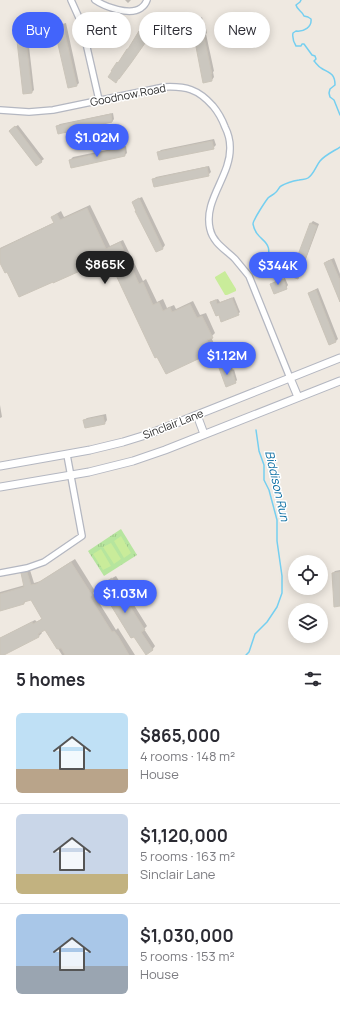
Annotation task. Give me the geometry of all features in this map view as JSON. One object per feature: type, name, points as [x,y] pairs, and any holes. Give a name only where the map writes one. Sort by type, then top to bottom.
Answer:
[{"type":"street","points":[[71,0],[84,30],[100,100]]},
{"type":"street","points":[[95,0],[110,8],[133,11],[140,9],[147,0]]},
{"type":"street","name":"Goodnow Road","points":[[0,110],[29,112],[53,110],[164,87],[183,87],[207,99],[215,108],[222,120],[228,135],[230,148],[226,169],[210,207],[210,230],[214,240],[242,267],[248,276],[290,378]]},
{"type":"street","name":"Sinclair Lane","points":[[0,466],[67,455],[123,442],[149,434],[340,358]]},
{"type":"street","points":[[290,378],[298,397]]},
{"type":"street","name":"Sinclair Lane","points":[[0,487],[71,476],[133,461],[165,450],[340,381]]},
{"type":"street","points":[[197,415],[204,434]]},
{"type":"street","points":[[0,573],[26,568],[44,562],[82,536],[67,455]]},
{"type":"green space","points":[[225,271],[236,289],[236,291],[227,295],[225,295],[215,278]]},
{"type":"green space","points":[[121,529],[137,555],[104,576],[88,551]]},
{"type":"green space","points":[[121,536],[131,553],[124,558],[114,541]]},
{"type":"green space","points":[[111,543],[121,559],[114,564],[103,547]]},
{"type":"green space","points":[[101,549],[111,566],[103,570],[93,554]]},
{"type":"building","points":[[64,29],[77,86],[68,88],[59,48],[64,48]]},
{"type":"building","points":[[139,31],[139,48],[142,48],[116,83],[108,77],[127,49],[131,48],[131,44]]},
{"type":"building","points":[[206,46],[212,81],[203,83],[196,48],[206,48]]},
{"type":"building","points":[[18,48],[27,48],[32,93],[23,94]]},
{"type":"building","points":[[111,114],[112,122],[58,134],[56,126]]},
{"type":"building","points":[[15,126],[42,162],[36,166],[9,131]]},
{"type":"building","points":[[212,141],[214,149],[159,160],[157,152]]},
{"type":"building","points":[[124,148],[125,156],[71,168],[69,160]]},
{"type":"building","points":[[207,167],[209,176],[154,187],[152,179]]},
{"type":"building","points":[[139,198],[163,249],[156,252],[132,202]]},
{"type":"building","points":[[87,208],[106,249],[120,242],[139,284],[143,282],[153,305],[159,302],[163,311],[170,307],[172,312],[190,304],[197,318],[202,316],[213,338],[207,340],[213,352],[166,374],[157,357],[155,358],[107,256],[79,269],[80,271],[19,297],[7,272],[5,273],[0,263],[0,249],[54,223],[51,217],[57,214],[60,220]]},
{"type":"building","points":[[310,223],[317,226],[298,279],[290,276]]},
{"type":"building","points":[[331,260],[340,280],[340,302],[324,263]]},
{"type":"building","points":[[283,279],[287,289],[274,294],[270,284]]},
{"type":"building","points":[[316,290],[336,342],[329,345],[308,293]]},
{"type":"building","points":[[232,298],[239,315],[221,322],[219,315],[216,316],[210,302],[216,300],[217,304]]},
{"type":"building","points":[[227,364],[231,372],[232,371],[236,383],[226,387],[219,368]]},
{"type":"building","points":[[103,416],[105,424],[85,428],[83,420]]},
{"type":"building","points":[[71,562],[92,595],[90,597],[112,632],[114,631],[118,636],[129,655],[65,655],[61,648],[57,649],[45,630],[38,634],[39,637],[4,655],[0,655],[0,638],[32,622],[33,624],[42,619],[31,600],[24,602],[24,604],[0,611],[0,594],[24,587],[21,573],[27,572],[31,585],[36,584]]},
{"type":"building","points":[[340,572],[340,606],[334,607],[332,573]]},
{"type":"building","points":[[112,578],[145,630],[141,632],[153,650],[146,655],[134,637],[131,638],[99,586]]},
{"type":"waterway","name":"Biddison Run","points":[[301,0],[296,5],[304,16],[311,19],[311,22],[309,27],[302,31],[296,31],[293,33],[293,41],[296,46],[301,46],[304,44],[312,55],[315,56],[316,59],[314,61],[333,76],[335,85],[330,89],[329,93],[330,97],[334,100],[340,115]]},
{"type":"waterway","name":"Biddison Run","points":[[265,267],[269,250],[268,245],[255,231],[253,224],[259,211],[268,198],[280,187],[290,182],[308,178],[322,159],[340,147]]},
{"type":"waterway","name":"Biddison Run","points":[[246,655],[249,652],[255,634],[267,622],[277,607],[282,593],[282,576],[277,541],[277,520],[269,490],[264,480],[264,465],[259,451],[256,430]]}]
